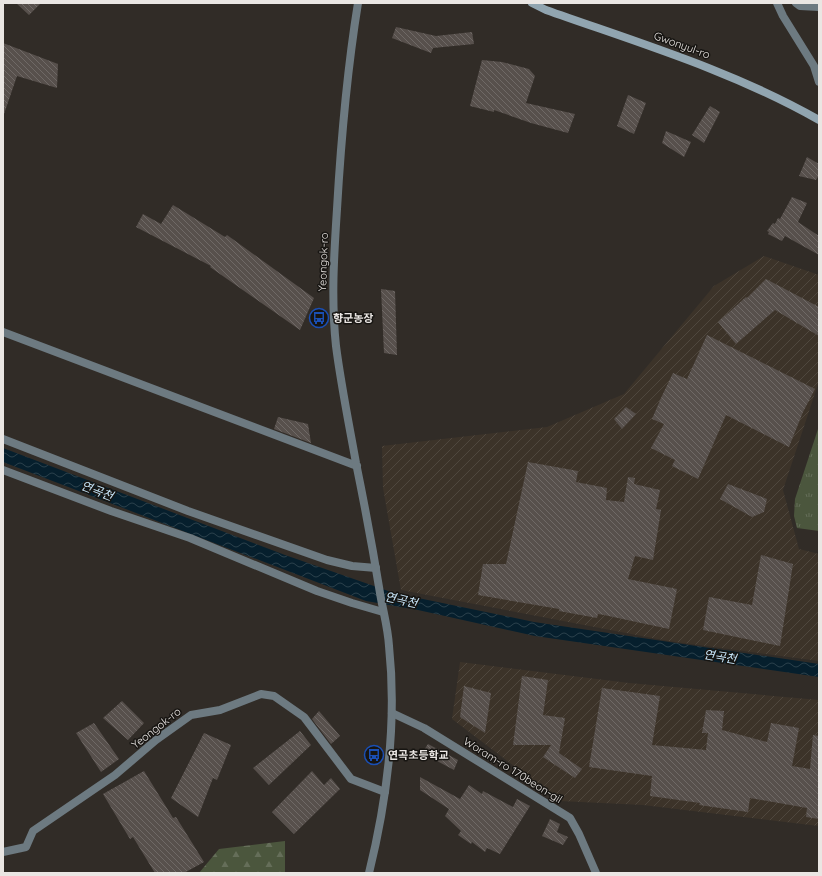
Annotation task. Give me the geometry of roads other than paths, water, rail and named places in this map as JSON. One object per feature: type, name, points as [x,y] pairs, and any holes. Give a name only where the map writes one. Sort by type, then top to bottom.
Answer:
[{"type":"main road","name":"Gwonyul-ro","points":[[532,3],[546,10],[704,65],[777,97],[819,120]]},
{"type":"street","name":"Yeongok-ro","points":[[358,3],[352,38],[342,124],[333,308],[342,393],[357,466],[383,612]]},
{"type":"street","points":[[777,3],[783,16],[814,66],[819,82]]},
{"type":"street","points":[[796,3],[800,6],[819,7]]},
{"type":"street","points":[[3,332],[357,466]]},
{"type":"street","points":[[3,439],[188,511],[327,560],[352,566],[376,568]]},
{"type":"street","points":[[3,470],[111,511],[190,538],[317,591],[383,612],[389,645],[392,713],[385,792],[379,830],[369,873]]},
{"type":"street","name":"Yeongok-ro","points":[[3,852],[26,847],[33,831],[115,775],[156,740],[191,715],[220,710],[261,694],[274,696],[304,717],[351,779],[385,792]]},
{"type":"street","name":"Woram-ro 170beon-gil","points":[[392,713],[424,728],[570,818],[579,834],[596,873]]},
{"type":"water","name":"연곡천","points":[[3,448],[285,555],[394,593],[534,622],[819,664],[819,677],[535,636],[418,610],[366,601],[3,462]]},
{"type":"place","name":"향군농장","points":[[319,318]]},
{"type":"place","name":"연곡초등학교","points":[[374,755]]}]
